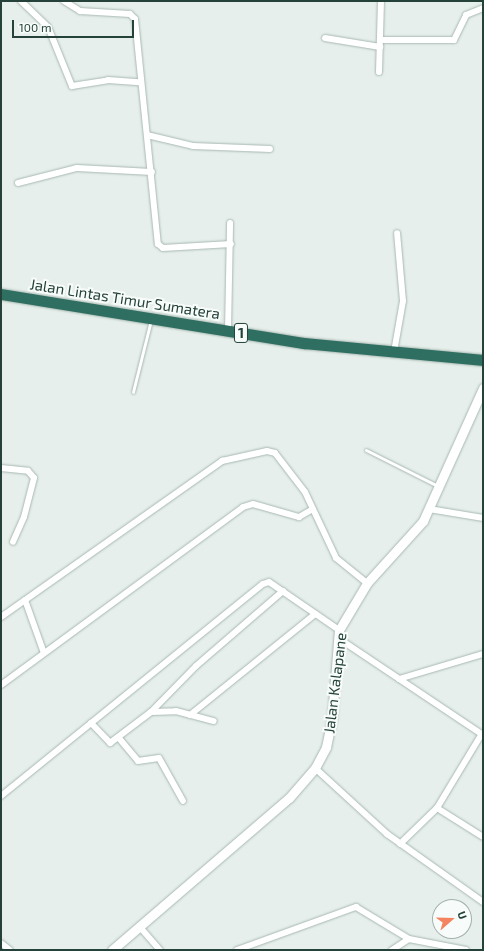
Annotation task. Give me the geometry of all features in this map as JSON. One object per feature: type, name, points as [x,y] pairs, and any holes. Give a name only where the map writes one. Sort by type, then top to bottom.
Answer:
[{"type":"highway","name":"Jalan Lintas Timur Sumatera","points":[[1,294],[228,331],[394,352],[483,360]]},
{"type":"street","points":[[21,1],[48,27],[72,86],[108,80],[139,82]]},
{"type":"street","points":[[64,1],[80,11],[133,15],[139,82],[152,172],[158,244],[163,248],[231,244]]},
{"type":"street","points":[[379,72],[381,1]]},
{"type":"street","points":[[380,40],[454,40],[466,15],[480,8],[478,1]]},
{"type":"street","points":[[325,38],[380,47]]},
{"type":"street","points":[[147,135],[192,146],[270,149]]},
{"type":"street","points":[[18,183],[77,168],[152,172]]},
{"type":"street","points":[[228,331],[231,244],[230,223]]},
{"type":"street","points":[[394,352],[402,301],[397,233]]},
{"type":"street","name":"Jalan Kalapane","points":[[112,950],[289,798],[315,768],[326,747],[332,718],[339,634],[367,583],[419,526],[429,509],[483,388]]},
{"type":"street","points":[[1,617],[222,461],[235,456],[275,453],[313,509],[336,558],[367,583]]},
{"type":"street","points":[[1,468],[28,471],[34,478],[24,517],[13,542]]},
{"type":"street","points":[[1,685],[243,507],[253,504],[299,517],[313,509]]},
{"type":"street","points":[[429,509],[483,518]]},
{"type":"street","points":[[1,796],[263,584],[269,582],[315,614],[399,679],[482,735],[438,808],[400,844]]},
{"type":"street","points":[[91,723],[108,743],[118,737],[152,712],[196,666],[282,592]]},
{"type":"street","points":[[25,600],[44,653]]},
{"type":"street","points":[[190,715],[315,614]]},
{"type":"street","points":[[399,679],[483,654]]},
{"type":"street","points":[[152,712],[190,715],[214,721]]},
{"type":"street","points":[[118,737],[138,761],[158,758],[183,801]]},
{"type":"street","points":[[315,768],[400,844],[483,902]]},
{"type":"street","points":[[438,808],[483,837]]},
{"type":"street","points":[[237,950],[356,907],[409,939],[466,950]]},
{"type":"street","points":[[139,926],[160,950]]},
{"type":"street","points":[[392,950],[409,939]]},
{"type":"street","points":[[1,943],[10,950]]},
{"type":"lane","points":[[133,392],[151,318]]},
{"type":"lane","points":[[366,450],[438,486]]}]
